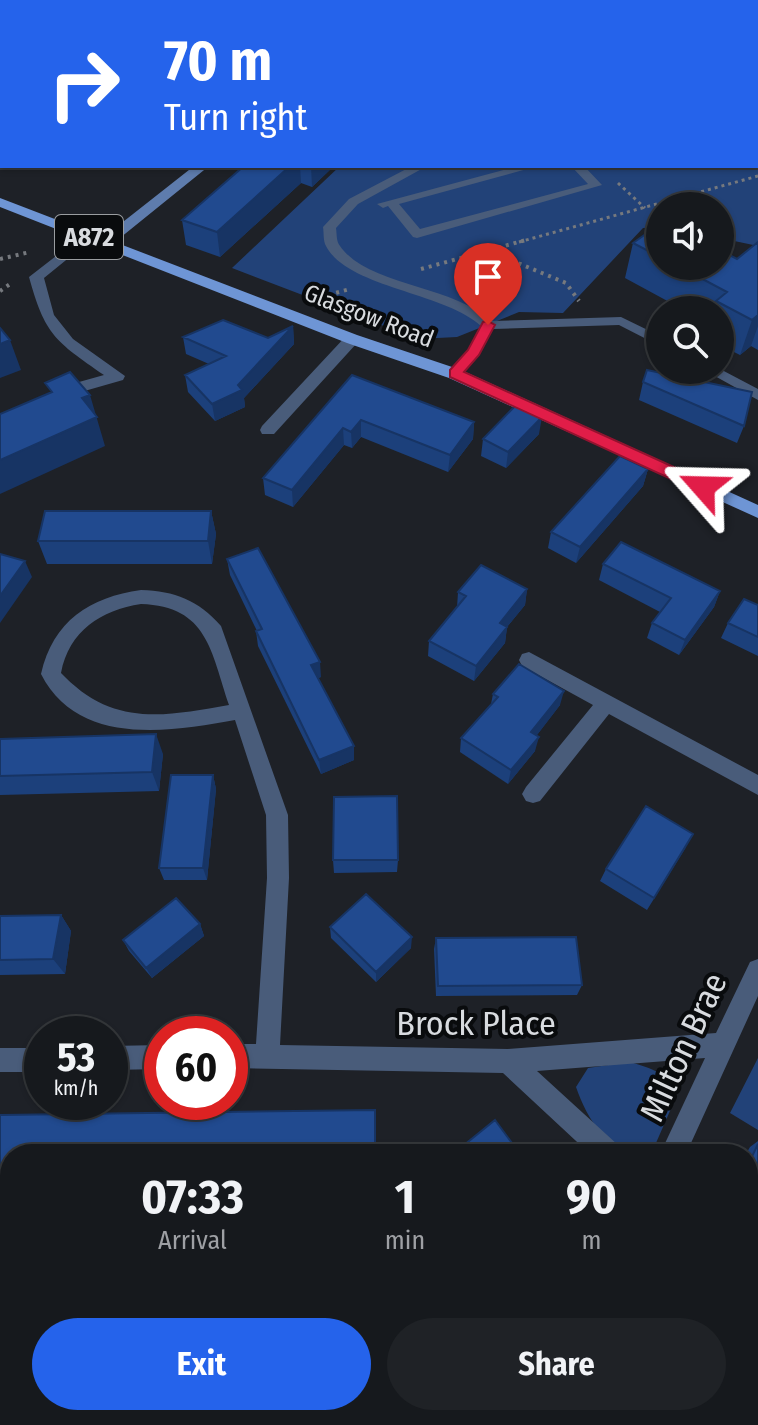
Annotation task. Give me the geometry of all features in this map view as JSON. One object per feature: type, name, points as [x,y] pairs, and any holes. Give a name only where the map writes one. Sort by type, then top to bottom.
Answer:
[{"type":"main road","name":"A872","points":[[0,202],[105,243]]},
{"type":"main road","name":"Glasgow Road","points":[[105,243],[352,339],[455,374],[758,512]]},
{"type":"street","points":[[105,243],[199,168]]},
{"type":"street","points":[[60,393],[117,376],[68,343],[47,316],[36,277],[87,236]]},
{"type":"street","points":[[268,430],[352,339]]},
{"type":"street","points":[[240,711],[134,724],[76,702],[62,691],[51,674],[56,651],[70,629],[97,609],[124,599],[152,597],[177,601],[199,613],[214,631],[277,815],[278,878],[267,1055]]},
{"type":"street","points":[[529,660],[758,786]]},
{"type":"street","points":[[533,794],[606,703]]},
{"type":"street","name":"Milton Brae","points":[[677,1144],[758,970]]},
{"type":"street","name":"Brock Place","points":[[248,1056],[508,1061],[722,1045]]},
{"type":"street","points":[[0,1060],[24,1060]]},
{"type":"street","points":[[508,1061],[598,1144]]},
{"type":"lane","points":[[417,168],[344,208],[331,224],[328,237],[339,257],[384,279],[468,309],[488,325],[621,321],[646,334]]},
{"type":"lane","points":[[344,208],[392,203],[524,168]]},
{"type":"lane","points":[[392,203],[417,234],[596,185],[579,168]]},
{"type":"lane","points":[[455,374],[474,352],[488,325]]},
{"type":"lane","points":[[734,382],[758,395]]},
{"type":"path","points":[[611,176],[645,208]]},
{"type":"path","points":[[305,298],[315,299],[758,176]]},
{"type":"path","points":[[489,251],[566,283],[579,301],[577,322]]},
{"type":"shaded area","points":[[338,168],[758,168],[758,246],[734,241],[734,192],[646,192],[646,228],[563,313],[519,312],[457,337],[418,339],[232,268]]},
{"type":"shaded area","points":[[758,1058],[758,1130],[730,1113]]},
{"type":"shaded area","points":[[629,1062],[658,1073],[669,1082],[676,1097],[655,1144],[615,1144],[601,1132],[586,1111],[576,1087],[588,1068]]},
{"type":"building","points":[[242,168],[288,168],[217,232],[182,220]]},
{"type":"building","points":[[646,234],[646,250],[633,243]]},
{"type":"building","points":[[758,242],[758,315],[752,320],[734,310],[734,296],[722,296],[727,292],[704,280],[734,280],[734,257],[737,259]]},
{"type":"building","points":[[223,320],[268,338],[293,326],[238,385],[242,390],[212,404],[185,375],[226,356],[183,337]]},
{"type":"building","points":[[0,328],[10,340],[0,344]]},
{"type":"building","points":[[70,372],[90,395],[82,398],[97,417],[0,460],[0,414],[52,392],[45,383]]},
{"type":"building","points":[[352,375],[474,422],[450,455],[361,420],[351,432],[343,428],[292,490],[263,478]]},
{"type":"building","points":[[648,384],[714,384],[752,392],[744,426]]},
{"type":"building","points":[[516,405],[542,417],[508,452],[483,439]]},
{"type":"building","points":[[620,456],[648,469],[580,547],[551,532]]},
{"type":"building","points":[[45,511],[211,511],[208,541],[38,541]]},
{"type":"building","points":[[621,542],[720,591],[685,640],[652,623],[671,598],[603,564]]},
{"type":"building","points":[[258,548],[320,662],[311,665],[354,746],[319,760],[256,631],[262,629],[227,559]]},
{"type":"building","points":[[0,554],[25,561],[0,596]]},
{"type":"building","points":[[481,565],[527,589],[500,623],[507,627],[476,666],[429,641],[466,596],[458,592]]},
{"type":"building","points":[[744,599],[758,605],[758,637],[728,623]]},
{"type":"building","points":[[519,664],[564,691],[531,732],[539,737],[511,770],[461,738],[498,697],[493,694]]},
{"type":"building","points":[[156,734],[152,772],[0,776],[0,739]]},
{"type":"building","points":[[171,775],[213,775],[203,868],[159,868]]},
{"type":"building","points":[[397,796],[398,860],[333,860],[334,797]]},
{"type":"building","points":[[646,806],[693,834],[654,898],[606,869]]},
{"type":"building","points":[[366,894],[412,937],[376,972],[330,927]]},
{"type":"building","points":[[176,898],[200,924],[146,968],[123,940]]},
{"type":"building","points":[[61,915],[53,959],[0,960],[0,916]]},
{"type":"building","points":[[576,937],[582,985],[438,986],[436,938]]},
{"type":"building","points":[[375,1110],[375,1144],[0,1144],[0,1115],[24,1115],[24,1120],[128,1120],[128,1113],[144,1113],[144,1120],[248,1120],[248,1112]]},
{"type":"building","points":[[495,1120],[513,1144],[465,1144]]},
{"type":"route","points":[[488,325],[474,352],[455,374],[703,487]]}]
